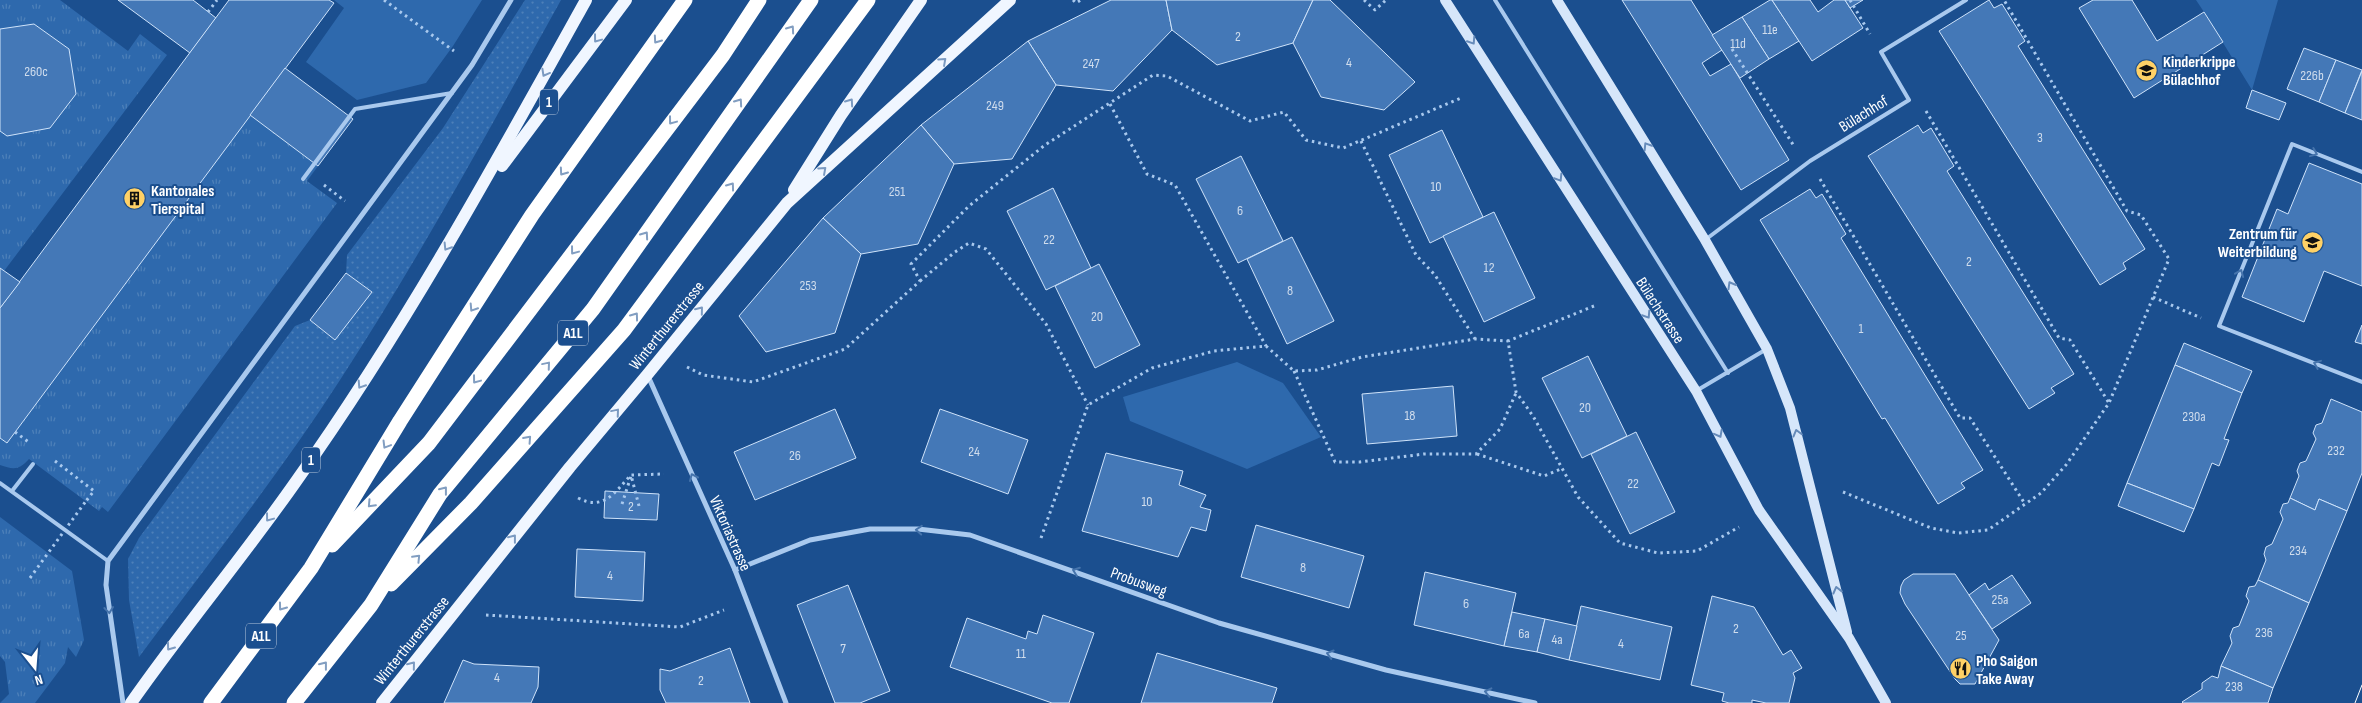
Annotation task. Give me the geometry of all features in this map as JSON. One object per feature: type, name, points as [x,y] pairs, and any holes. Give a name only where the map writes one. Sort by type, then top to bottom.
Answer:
[{"type":"highway","points":[[311,568],[400,421],[532,215],[685,0]]},
{"type":"highway","name":"A1L","points":[[211,703],[311,568],[429,443],[723,54],[759,0]]},
{"type":"highway","name":"A1L","points":[[294,703],[371,605],[440,494],[593,309],[811,0]]},
{"type":"highway","points":[[371,605],[471,502],[624,330],[868,0]]},
{"type":"main road","points":[[472,205],[586,0]]},
{"type":"main road","name":"1","points":[[131,703],[171,645],[297,481],[384,350],[472,205],[626,0]]},
{"type":"main road","points":[[787,203],[841,115],[921,0]]},
{"type":"main road","name":"Winterthurerstrasse","points":[[382,703],[570,467],[787,203],[1010,0]]},
{"type":"street","points":[[123,703],[106,585],[108,561],[301,295],[452,93],[472,65],[511,0]]},
{"type":"street","name":"Bülachstrasse","points":[[1445,0],[1696,392],[1759,510],[1849,638],[1886,703]]},
{"type":"street","name":"Bülachstrasse","points":[[1557,0],[1705,240],[1767,349],[1790,408],[1849,638]]},
{"type":"street","name":"Viktoriastrasse","points":[[647,375],[735,570],[786,703]]},
{"type":"street","name":"Probusweg","points":[[735,570],[810,540],[870,529],[918,529],[970,535],[1220,623],[1386,670],[1535,703]]},
{"type":"lane","points":[[1495,0],[1728,373]]},
{"type":"lane","name":"Bülachhof","points":[[1705,240],[1810,161],[1909,100],[1881,52],[1966,0]]},
{"type":"lane","points":[[303,179],[355,110],[452,93]]},
{"type":"lane","points":[[2362,172],[2292,144],[2219,326],[2362,382]]},
{"type":"lane","points":[[1696,392],[1767,349]]},
{"type":"lane","points":[[12,491],[33,464]]},
{"type":"lane","points":[[0,483],[108,561]]},
{"type":"path","points":[[208,12],[217,0]]},
{"type":"path","points":[[384,0],[472,65]]},
{"type":"path","points":[[1073,0],[1076,3],[1081,0]]},
{"type":"path","points":[[1364,0],[1375,10],[1386,0]]},
{"type":"path","points":[[1850,0],[1858,13]]},
{"type":"path","points":[[1843,492],[1931,528],[1958,533],[1988,530],[2041,493],[2066,464],[2109,403],[2168,259],[2140,215],[2128,211],[2004,0]]},
{"type":"path","points":[[1732,49],[1787,135]]},
{"type":"path","points":[[920,281],[911,264],[969,206],[1045,145],[1153,75],[1167,76],[1250,121],[1284,112],[1306,140],[1343,148],[1461,98]]},
{"type":"path","points":[[1909,100],[1917,95],[2060,338],[2070,340],[2109,403]]},
{"type":"path","points":[[1110,104],[1147,174],[1175,185],[1266,346],[1294,371],[1335,462],[1360,462],[1424,454],[1476,454],[1544,476],[1561,469]]},
{"type":"path","points":[[1361,141],[1416,255],[1436,276],[1475,339]]},
{"type":"path","points":[[1810,161],[1960,418],[1970,418],[2025,504]]},
{"type":"path","points":[[320,182],[348,202]]},
{"type":"path","points":[[686,366],[703,376],[753,382],[836,352],[845,348],[920,281],[969,243],[986,249],[1046,324],[1088,405]]},
{"type":"path","points":[[2153,297],[2219,326]]},
{"type":"path","points":[[1294,371],[1317,370],[1362,357],[1475,339],[1508,342],[1594,306]]},
{"type":"path","points":[[1508,342],[1516,392],[1534,416],[1578,498],[1620,543],[1658,553],[1697,551],[1739,527]]},
{"type":"path","points":[[1035,557],[1088,405],[1152,368],[1214,351],[1266,346]]},
{"type":"path","points":[[1476,454],[1500,429],[1516,392]]},
{"type":"path","points":[[15,432],[31,444]]},
{"type":"path","points":[[30,578],[94,491],[47,456]]},
{"type":"path","points":[[577,498],[588,503],[600,503],[608,498],[631,475],[664,474]]},
{"type":"path","points":[[622,504],[631,475]]},
{"type":"path","points":[[631,475],[639,506]]},
{"type":"path","points":[[485,615],[680,627],[724,610]]},
{"type":"green space","points":[[0,0],[60,0],[128,51],[140,34],[167,55],[4,271],[0,268]]},
{"type":"green space","points":[[334,0],[482,0],[453,46],[426,83],[357,100],[306,62],[344,8]]},
{"type":"green space","points":[[525,0],[561,0],[481,144],[370,334],[267,486],[139,657],[129,600],[128,559],[139,538],[295,326],[310,320],[335,340],[372,292],[346,273],[347,255],[443,128]]},
{"type":"green space","points":[[2196,0],[2278,0],[2252,90],[2204,12]]},
{"type":"green space","points":[[250,115],[318,166],[307,181],[337,203],[108,512],[102,507],[99,511],[29,459],[16,468],[0,465],[0,438],[7,443]]},
{"type":"green space","points":[[1237,362],[1283,383],[1321,437],[1247,469],[1130,421],[1123,397]]},
{"type":"green space","points":[[0,517],[72,571],[84,640],[76,657],[68,647],[65,663],[35,703],[0,703],[9,694],[5,662],[0,656]]},
{"type":"building","points":[[118,0],[193,0],[216,18],[190,53]]},
{"type":"building","name":"Kantonales Tierspital","points":[[229,0],[329,0],[334,3],[7,443],[0,438],[0,308]]},
{"type":"building","points":[[1111,0],[1166,0],[1172,30],[1113,91],[1056,85],[1028,41]]},
{"type":"building","points":[[1166,0],[1313,0],[1293,43],[1217,65],[1172,30]]},
{"type":"building","points":[[1313,0],[1330,0],[1415,82],[1384,110],[1321,97],[1293,43]]},
{"type":"building","points":[[1622,0],[1691,0],[1722,50],[1702,63],[1710,76],[1731,64],[1789,160],[1741,190]]},
{"type":"building","points":[[1772,0],[1799,41],[1769,59],[1742,17]]},
{"type":"building","points":[[1772,0],[1810,0],[1818,12],[1834,0],[1845,0],[1863,28],[1812,61]]},
{"type":"building","points":[[1845,0],[1863,0],[1850,8]]},
{"type":"building","points":[[1989,0],[1994,8],[2002,4],[2025,41],[2018,46],[2145,249],[2123,263],[2126,269],[2100,285],[1939,31]]},
{"type":"building","name":"Kinderkrippe Bülachhof","points":[[2093,0],[2132,0],[2157,41],[2204,12],[2223,42],[2134,98],[2079,8]]},
{"type":"building","points":[[1742,17],[1769,59],[1740,78],[1712,35]]},
{"type":"building","points":[[34,24],[69,49],[76,94],[50,128],[7,136],[0,131],[0,29]]},
{"type":"building","points":[[1028,41],[1056,85],[1012,159],[954,164],[921,125]]},
{"type":"building","points":[[2304,48],[2336,60],[2319,102],[2287,89]]},
{"type":"building","points":[[2336,60],[2362,70],[2345,113],[2319,102]]},
{"type":"building","points":[[285,68],[353,119],[318,166],[250,115]]},
{"type":"building","points":[[2362,71],[2362,120],[2345,113]]},
{"type":"building","points":[[2252,90],[2286,103],[2279,120],[2246,108]]},
{"type":"building","points":[[921,125],[954,164],[918,244],[861,254],[823,218]]},
{"type":"building","points":[[1918,125],[1923,133],[1931,128],[1954,166],[1947,171],[2074,374],[2051,388],[2055,393],[2029,409],[1868,156]]},
{"type":"building","points":[[1442,130],[1483,217],[1430,243],[1389,155]]},
{"type":"building","points":[[1241,156],[1283,241],[1238,263],[1196,179]]},
{"type":"building","name":"Zentrum für Weiterbildung","points":[[2309,163],[2362,184],[2362,286],[2324,271],[2304,322],[2242,297],[2277,209],[2288,214]]},
{"type":"building","points":[[1053,188],[1091,268],[1046,290],[1007,211]]},
{"type":"building","points":[[1810,189],[1816,198],[1822,194],[1846,234],[1841,238],[1983,470],[1961,483],[1965,488],[1938,504],[1885,418],[1882,419],[1760,220]]},
{"type":"building","points":[[1494,212],[1535,298],[1484,322],[1443,236]]},
{"type":"building","points":[[823,218],[861,254],[835,333],[766,352],[739,316]]},
{"type":"building","points":[[1292,237],[1334,321],[1287,344],[1247,259]]},
{"type":"building","points":[[1099,264],[1140,345],[1095,368],[1055,286]]},
{"type":"building","points":[[0,268],[20,282],[0,308]]},
{"type":"building","points":[[346,273],[372,292],[335,340],[310,320]]},
{"type":"building","points":[[2362,325],[2362,344],[2355,342]]},
{"type":"building","points":[[2184,343],[2252,371],[2242,393],[2175,365]]},
{"type":"building","points":[[1588,356],[1627,436],[1582,458],[1542,378]]},
{"type":"building","points":[[2175,365],[2242,393],[2224,439],[2229,440],[2219,466],[2212,463],[2194,509],[2127,483]]},
{"type":"building","points":[[1453,386],[1457,436],[1367,444],[1362,394]]},
{"type":"building","points":[[2331,399],[2362,412],[2362,473],[2347,511],[2319,499],[2315,510],[2290,498],[2299,476],[2297,471],[2300,463],[2306,461],[2316,439],[2313,433],[2316,425],[2322,423]]},
{"type":"building","points":[[835,409],[856,458],[755,500],[734,452]]},
{"type":"building","points":[[940,409],[1028,440],[1008,494],[921,462]]},
{"type":"building","points":[[1636,432],[1675,512],[1630,534],[1591,454]]},
{"type":"building","points":[[1106,453],[1183,471],[1179,485],[1206,495],[1200,507],[1211,510],[1206,531],[1191,527],[1178,557],[1082,531]]},
{"type":"building","points":[[2127,483],[2194,509],[2184,532],[2118,506]]},
{"type":"building","points":[[605,491],[659,494],[657,520],[604,518]]},
{"type":"building","points":[[2290,498],[2315,510],[2319,499],[2347,511],[2309,603],[2258,580],[2266,560],[2264,554],[2266,547],[2272,544],[2283,519],[2280,512],[2283,504],[2288,503]]},
{"type":"building","points":[[1256,525],[1364,556],[1349,608],[1241,577]]},
{"type":"building","points":[[577,549],[645,552],[643,601],[575,597]]},
{"type":"building","points":[[1425,572],[1516,593],[1504,646],[1414,625]]},
{"type":"building","points":[[1913,574],[1955,574],[1999,640],[1975,684],[1960,684],[1955,679],[1905,604],[1900,593],[1901,586],[1904,580]]},
{"type":"building","points":[[2012,575],[2031,603],[1992,629],[1969,595],[1985,583],[1989,590]]},
{"type":"building","points":[[2258,580],[2309,603],[2273,688],[2221,666],[2232,643],[2230,636],[2233,628],[2239,626],[2249,601],[2246,596],[2249,587],[2255,586]]},
{"type":"building","points":[[848,585],[890,691],[860,703],[835,703],[797,605]]},
{"type":"building","points":[[1712,596],[1754,607],[1783,655],[1791,650],[1802,668],[1793,673],[1795,678],[1789,703],[1766,703],[1752,700],[1752,703],[1729,703],[1722,701],[1724,693],[1691,685]]},
{"type":"building","points":[[1581,606],[1672,627],[1660,680],[1569,660]]},
{"type":"building","points":[[1512,612],[1545,619],[1537,652],[1504,646]]},
{"type":"building","points":[[1043,615],[1094,633],[1069,703],[1052,703],[950,667],[967,618],[1026,639],[1028,631],[1037,634]]},
{"type":"building","points":[[1545,619],[1577,626],[1569,660],[1537,652]]},
{"type":"building","points":[[730,648],[750,703],[666,703],[660,690],[660,669],[670,671]]},
{"type":"building","points":[[1157,653],[1277,688],[1272,703],[1141,703]]},
{"type":"building","points":[[463,660],[474,664],[539,667],[538,687],[531,703],[444,703]]},
{"type":"building","points":[[2221,666],[2273,688],[2268,703],[2182,702],[2202,689],[2202,683],[2212,676],[2218,678]]},
{"type":"tram line","points":[[2355,703],[2362,685]]},
{"type":"place","name":"Kinderkrippe Bülachhof","points":[[2147,70]]},
{"type":"place","name":"Kantonales Tierspital","points":[[135,199]]},
{"type":"place","name":"Zentrum für Weiterbildung","points":[[2313,242]]},
{"type":"place","name":"Pho Saigon Take Away","points":[[1960,669]]}]
